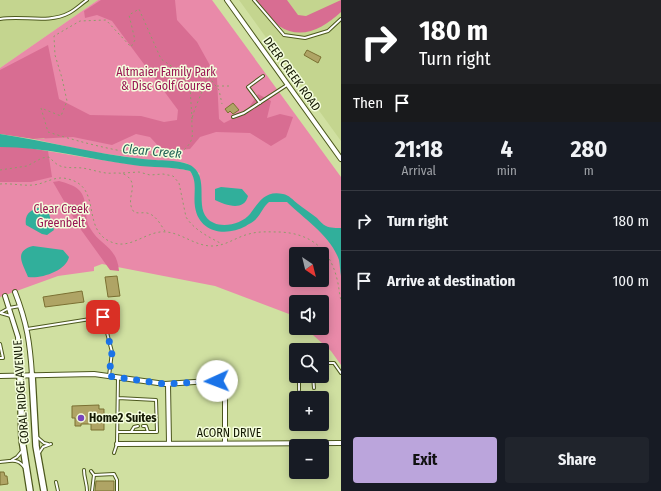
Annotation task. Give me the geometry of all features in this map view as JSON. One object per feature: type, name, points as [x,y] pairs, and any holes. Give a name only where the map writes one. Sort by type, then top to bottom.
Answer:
[{"type":"street","name":"DEER CREEK ROAD","points":[[227,0],[341,159]]},
{"type":"street","name":"CORAL RIDGE AVENUE","points":[[15,292],[21,306],[30,341],[35,436],[44,491]]},
{"type":"street","name":"CORAL RIDGE AVENUE","points":[[5,296],[18,337],[21,424],[23,448],[30,491]]},
{"type":"street","points":[[0,376],[77,374],[109,376],[168,384],[226,381],[225,443]]},
{"type":"street","points":[[168,384],[169,443]]},
{"type":"street","name":"ACORN DRIVE","points":[[117,444],[341,443]]},
{"type":"lane","points":[[0,19],[13,17],[51,19],[69,13],[87,0]]},
{"type":"lane","points":[[254,0],[284,34],[305,38],[328,31],[341,19]]},
{"type":"lane","points":[[260,103],[248,87],[263,76]]},
{"type":"lane","points":[[233,117],[244,113],[287,85]]},
{"type":"lane","points":[[0,313],[9,308],[21,306]]},
{"type":"lane","points":[[0,313],[12,316]]},
{"type":"lane","points":[[27,328],[103,317],[112,352],[109,376]]},
{"type":"lane","points":[[0,344],[3,358],[0,358]]},
{"type":"lane","points":[[329,363],[334,363],[341,373]]},
{"type":"lane","points":[[114,453],[117,444],[118,432],[118,378]]},
{"type":"lane","points":[[299,383],[299,390]]},
{"type":"lane","points":[[314,383],[314,388]]},
{"type":"lane","points":[[118,398],[156,400],[156,432],[118,432]]},
{"type":"lane","points":[[131,432],[134,427],[138,426]]},
{"type":"lane","points":[[143,426],[146,426],[148,432]]},
{"type":"lane","points":[[35,436],[44,443],[51,444],[43,447],[38,458]]},
{"type":"lane","points":[[9,461],[17,458],[23,448]]},
{"type":"lane","points":[[0,462],[20,462],[26,470]]},
{"type":"lane","points":[[84,470],[84,481],[87,485],[87,491]]},
{"type":"lane","points":[[91,471],[94,475],[92,491]]},
{"type":"lane","points":[[94,475],[114,474],[117,480],[117,491]]},
{"type":"lane","points":[[56,482],[58,491]]},
{"type":"path","points":[[192,119],[190,87],[176,70],[161,59],[139,9],[129,15],[135,40],[131,47],[106,20],[80,20],[54,36],[55,55],[62,78],[66,101],[61,116],[40,108],[48,132],[94,146],[135,153],[170,154],[185,149],[193,137],[192,119],[208,76],[219,90],[222,104]]},
{"type":"path","points":[[216,86],[230,86]]},
{"type":"path","points":[[0,170],[27,166],[42,158],[48,157],[58,165],[65,168],[81,168],[113,174],[134,173],[168,175],[177,179],[179,183],[186,217],[189,222],[194,227],[223,244]]},
{"type":"path","points":[[120,173],[127,176],[131,181],[133,187],[130,204],[134,212],[140,214],[146,213],[154,216],[166,232]]},
{"type":"path","points":[[0,184],[34,185],[50,179],[62,178],[76,181],[87,191],[90,198],[92,220],[97,231],[102,237],[114,243],[124,244],[152,233],[166,232],[175,233],[202,245],[223,244],[243,236],[259,232],[288,233],[307,237],[324,250],[330,259],[337,279],[341,300]]},
{"type":"shaded area","points":[[0,0],[98,0],[0,68]]},
{"type":"shaded area","points":[[239,0],[341,0],[341,141]]},
{"type":"green space","points":[[98,0],[212,0],[341,177],[341,365],[329,349],[329,343],[322,343],[313,335],[329,335],[329,295],[289,295],[289,314],[215,286],[102,264],[94,267],[94,271],[58,276],[0,297],[0,148],[48,153],[48,151],[136,165],[177,168],[190,171],[194,177],[200,174],[186,163],[141,159],[87,151],[33,139],[45,139],[0,95],[0,68]]},
{"type":"green space","name":"Altmaier Family Park & Disc Golf Course","points":[[101,0],[175,0],[177,20],[197,42],[217,78],[219,119],[224,123],[246,112],[258,94],[271,101],[267,118],[280,114],[293,117],[286,137],[271,146],[250,133],[216,132],[200,137],[190,149],[163,151],[150,137],[136,134],[112,145],[73,137],[33,139],[0,134],[0,70],[48,45],[59,99],[90,115],[141,116],[164,122],[177,120],[178,110],[112,21],[97,15],[85,18],[84,11]]},
{"type":"green space","points":[[256,0],[287,0],[298,15],[306,16],[341,0],[341,12],[327,23],[312,31],[296,32],[279,26]]},
{"type":"green space","points":[[0,147],[22,147],[48,151],[52,177],[31,182],[0,182]]},
{"type":"green space","points":[[59,181],[70,184],[82,194],[88,224],[98,239],[112,251],[118,263],[119,271],[110,270],[79,227],[53,182]]},
{"type":"water","points":[[0,134],[107,154],[143,159],[177,161],[189,164],[198,173],[201,180],[202,205],[204,212],[207,218],[218,224],[228,225],[243,220],[267,195],[277,193],[285,195],[328,227],[341,228],[341,276],[339,260],[330,243],[287,202],[269,202],[255,220],[246,226],[222,232],[208,227],[198,216],[195,207],[195,184],[190,171],[176,168],[116,163],[34,149],[0,147]]},
{"type":"water","points":[[221,187],[242,189],[248,196],[246,201],[243,204],[234,206],[215,200],[215,189]]},
{"type":"water","points":[[42,207],[49,214],[54,230],[47,235],[42,234],[26,225],[27,215],[35,209]]},
{"type":"water","points":[[33,246],[63,250],[69,257],[63,266],[52,273],[39,277],[28,277],[22,263],[21,255],[27,248]]},
{"type":"building","points":[[307,50],[321,57],[318,63],[304,55]]},
{"type":"building","points":[[233,103],[239,110],[233,114],[230,111],[228,113],[225,109]]},
{"type":"building","points":[[117,276],[120,296],[108,297],[105,277]]},
{"type":"building","points":[[82,291],[84,302],[45,307],[43,297]]},
{"type":"building","name":"Home2 Suites","points":[[99,405],[99,409],[104,409],[104,430],[91,430],[91,424],[81,424],[81,426],[75,426],[75,418],[72,418],[72,406]]},
{"type":"building","points":[[0,472],[4,472],[5,476],[7,476],[8,484],[0,485]]},
{"type":"building","points":[[96,481],[114,481],[114,491],[95,491]]},
{"type":"place","name":"Home2 Suites","points":[[81,418]]},
{"type":"route","points":[[103,317],[112,352],[109,376],[128,380],[165,384],[217,381]]},
{"type":"water label","name":"Clear Creek","points":[[152,151]]},
{"type":"park label","name":"Clear Creek Greenbelt","points":[[61,216]]}]
